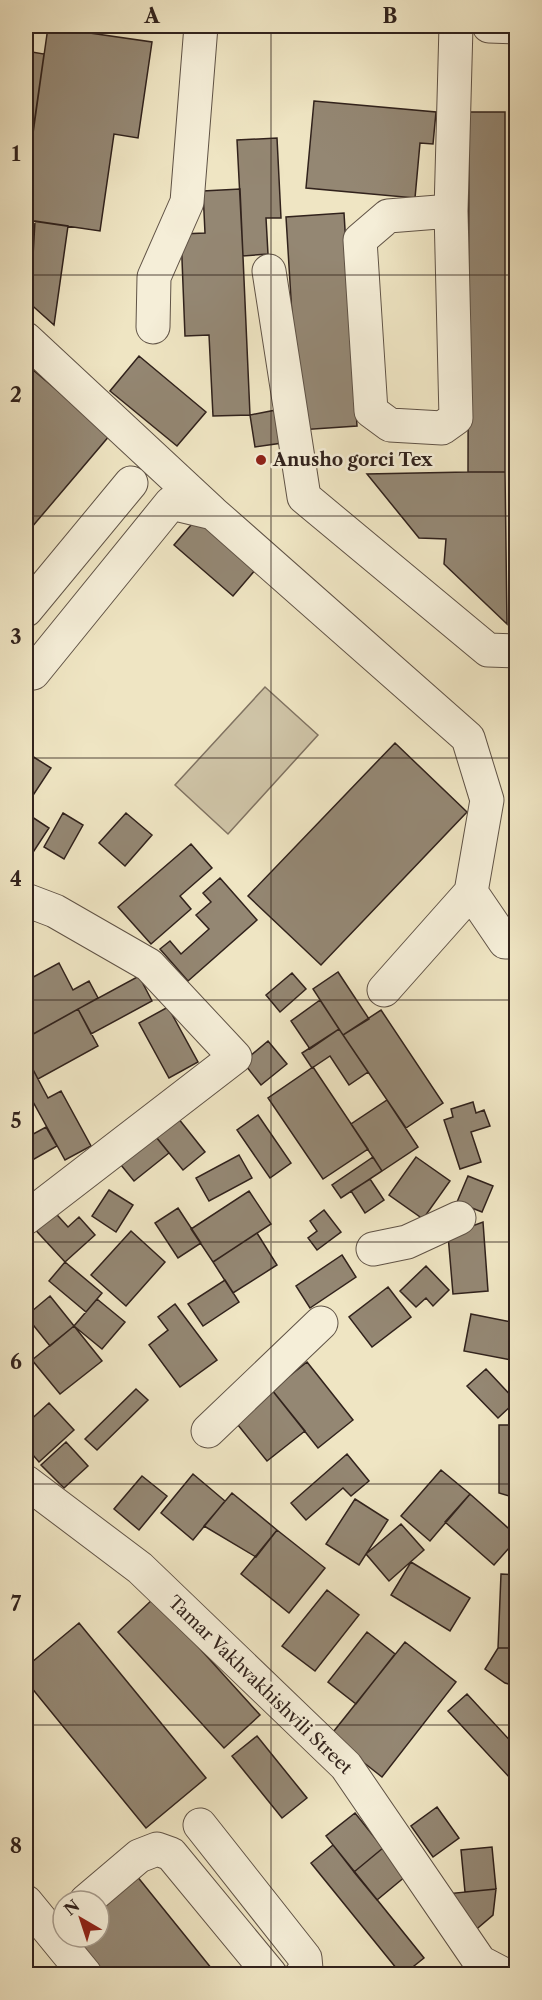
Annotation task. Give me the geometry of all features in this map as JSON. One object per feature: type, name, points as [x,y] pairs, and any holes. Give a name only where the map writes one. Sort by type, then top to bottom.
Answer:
[{"type":"street","points":[[153,327],[154,277],[187,202],[201,26]]},
{"type":"street","points":[[451,211],[388,216],[360,240],[371,411],[390,425],[442,428],[456,418],[451,211],[456,26]]},
{"type":"street","points":[[489,26],[516,27]]},
{"type":"street","points":[[269,271],[304,497],[488,650],[516,651]]},
{"type":"street","points":[[26,339],[213,513],[468,738],[487,800],[471,892],[384,990]]},
{"type":"street","points":[[26,610],[131,483]]},
{"type":"street","points":[[33,674],[171,503],[213,513]]},
{"type":"street","points":[[471,892],[505,942],[516,942]]},
{"type":"street","points":[[26,900],[56,910],[149,965],[235,1057],[26,1218]]},
{"type":"street","points":[[373,1249],[407,1242],[459,1218]]},
{"type":"street","points":[[208,1431],[321,1323]]},
{"type":"street","name":"Tamar Vakhvakhishvili Street","points":[[26,1482],[140,1568],[346,1766],[480,1962],[503,1974]]},
{"type":"street","points":[[200,1825],[305,1958],[306,1969],[302,1974]]},
{"type":"street","points":[[100,1889],[138,1856],[157,1849],[171,1854],[270,1974]]},
{"type":"street","points":[[26,1902],[51,1923]]},
{"type":"street","points":[[70,1949],[85,1974]]},
{"type":"shaded area","points":[[265,687],[318,735],[228,834],[175,785]]},
{"type":"building","points":[[48,27],[152,42],[138,138],[114,134],[100,231],[26,220],[26,183]]},
{"type":"building","points":[[26,51],[44,54],[34,124],[26,122]]},
{"type":"building","points":[[314,101],[436,112],[433,144],[420,143],[415,198],[306,188]]},
{"type":"building","points":[[469,112],[505,112],[505,472],[468,472]]},
{"type":"building","points":[[277,138],[281,218],[266,218],[268,254],[243,256],[237,140]]},
{"type":"building","points":[[240,189],[250,415],[213,416],[209,335],[185,336],[181,234],[205,233],[203,191]]},
{"type":"building","points":[[344,213],[357,426],[299,430],[286,217]]},
{"type":"building","points":[[35,221],[68,226],[54,325],[26,300],[26,249],[33,256]]},
{"type":"building","points":[[139,356],[206,412],[177,446],[110,391]]},
{"type":"building","points":[[26,364],[110,435],[26,534]]},
{"type":"building","points":[[276,410],[282,443],[255,447],[250,415]]},
{"type":"building","points":[[505,472],[507,624],[444,564],[446,539],[419,538],[367,474]]},
{"type":"building","points":[[197,518],[256,569],[233,596],[174,545]]},
{"type":"building","points":[[395,743],[467,812],[321,965],[248,896]]},
{"type":"building","points":[[32,756],[51,768],[26,806],[26,766]]},
{"type":"building","points":[[26,813],[49,828],[26,863]]},
{"type":"building","points":[[63,813],[83,825],[64,859],[44,847]]},
{"type":"building","points":[[126,813],[152,835],[125,866],[99,843]]},
{"type":"building","points":[[191,844],[212,868],[180,896],[191,909],[151,944],[118,907]]},
{"type":"building","points":[[220,878],[257,920],[188,981],[160,949],[170,941],[181,954],[209,929],[196,915],[211,902],[203,893]]},
{"type":"building","points":[[59,963],[73,990],[89,981],[98,998],[30,1036],[26,1027],[26,981]]},
{"type":"building","points":[[338,972],[369,1019],[343,1035],[313,989]]},
{"type":"building","points":[[292,973],[306,989],[280,1012],[266,995]]},
{"type":"building","points":[[139,976],[152,1001],[91,1034],[78,1009]]},
{"type":"building","points":[[320,1000],[339,1029],[310,1049],[291,1021]]},
{"type":"building","points":[[168,1007],[198,1062],[169,1078],[139,1023]]},
{"type":"building","points":[[78,1009],[98,1046],[38,1079],[26,1056],[26,1038]]},
{"type":"building","points":[[381,1010],[443,1103],[406,1128],[343,1035]]},
{"type":"building","points":[[339,1029],[368,1072],[349,1085],[330,1056],[312,1068],[302,1053]]},
{"type":"building","points":[[268,1041],[287,1064],[261,1085],[243,1062]]},
{"type":"building","points":[[30,1064],[48,1098],[61,1091],[91,1146],[65,1160],[26,1089],[26,1067]]},
{"type":"building","points":[[313,1067],[368,1149],[323,1179],[268,1098]]},
{"type":"building","points":[[387,1100],[418,1147],[382,1171],[351,1124]]},
{"type":"building","points":[[473,1102],[476,1113],[484,1110],[490,1126],[471,1132],[481,1162],[460,1169],[444,1120],[453,1117],[451,1109]]},
{"type":"building","points":[[174,1113],[205,1152],[183,1170],[152,1132]]},
{"type":"building","points":[[258,1115],[291,1163],[270,1178],[237,1130]]},
{"type":"building","points":[[46,1127],[57,1146],[29,1162],[26,1155],[26,1138]]},
{"type":"building","points":[[152,1132],[169,1153],[134,1181],[117,1160]]},
{"type":"building","points":[[239,1155],[252,1178],[209,1201],[196,1178]]},
{"type":"building","points":[[373,1157],[382,1171],[341,1198],[332,1185]]},
{"type":"building","points":[[416,1157],[450,1181],[423,1219],[389,1195]]},
{"type":"building","points":[[468,1176],[493,1186],[482,1212],[457,1202]]},
{"type":"building","points":[[370,1179],[384,1200],[365,1213],[351,1191]]},
{"type":"building","points":[[109,1190],[133,1205],[116,1232],[92,1216]]},
{"type":"building","points":[[249,1191],[271,1224],[213,1262],[191,1229]]},
{"type":"building","points":[[49,1206],[68,1227],[79,1217],[95,1235],[65,1262],[30,1224]]},
{"type":"building","points":[[178,1208],[201,1243],[178,1258],[155,1223]]},
{"type":"building","points":[[324,1210],[341,1232],[317,1250],[308,1238],[317,1231],[310,1221]]},
{"type":"building","points":[[483,1222],[488,1291],[453,1294],[448,1235]]},
{"type":"building","points":[[131,1231],[165,1262],[126,1306],[91,1275]]},
{"type":"building","points":[[257,1233],[277,1265],[233,1293],[213,1262]]},
{"type":"building","points":[[342,1255],[356,1277],[310,1308],[296,1286]]},
{"type":"building","points":[[65,1262],[102,1293],[86,1312],[49,1281]]},
{"type":"building","points":[[426,1266],[449,1290],[433,1306],[426,1298],[416,1307],[400,1291]]},
{"type":"building","points":[[225,1280],[239,1302],[203,1326],[188,1304]]},
{"type":"building","points":[[388,1287],[411,1317],[372,1347],[349,1317]]},
{"type":"building","points":[[50,1296],[74,1326],[50,1346],[26,1316]]},
{"type":"building","points":[[97,1299],[125,1322],[102,1349],[74,1326]]},
{"type":"building","points":[[175,1304],[217,1360],[180,1387],[149,1345],[168,1330],[158,1317]]},
{"type":"building","points":[[471,1314],[516,1323],[516,1361],[464,1351]]},
{"type":"building","points":[[74,1326],[102,1361],[60,1394],[32,1360]]},
{"type":"building","points":[[307,1362],[353,1420],[318,1448],[272,1390]]},
{"type":"building","points":[[486,1369],[516,1401],[498,1418],[467,1386]]},
{"type":"building","points":[[136,1389],[148,1400],[97,1450],[85,1439]]},
{"type":"building","points":[[272,1390],[305,1431],[267,1461],[234,1420]]},
{"type":"building","points":[[49,1403],[74,1430],[39,1462],[26,1447],[26,1424]]},
{"type":"building","points":[[499,1425],[516,1425],[516,1498],[499,1493]]},
{"type":"building","points":[[66,1442],[88,1466],[64,1488],[41,1465]]},
{"type":"building","points":[[347,1454],[369,1481],[351,1496],[343,1488],[306,1520],[291,1503]]},
{"type":"building","points":[[441,1470],[470,1494],[430,1541],[401,1516]]},
{"type":"building","points":[[193,1474],[225,1501],[193,1540],[161,1513]]},
{"type":"building","points":[[142,1476],[167,1496],[139,1530],[114,1509]]},
{"type":"building","points":[[232,1493],[277,1530],[256,1557],[204,1526]]},
{"type":"building","points":[[470,1494],[516,1535],[516,1540],[494,1565],[445,1522]]},
{"type":"building","points":[[355,1499],[388,1520],[359,1565],[326,1544]]},
{"type":"building","points":[[401,1524],[424,1550],[389,1581],[366,1554]]},
{"type":"building","points":[[277,1530],[325,1568],[289,1613],[241,1574]]},
{"type":"building","points":[[411,1562],[470,1598],[450,1631],[391,1595]]},
{"type":"building","points":[[501,1574],[516,1575],[516,1648],[498,1648]]},
{"type":"building","points":[[327,1590],[359,1615],[315,1671],[282,1646]]},
{"type":"building","points":[[154,1598],[260,1715],[224,1748],[118,1632]]},
{"type":"building","points":[[79,1623],[206,1778],[146,1828],[26,1681],[26,1667]]},
{"type":"building","points":[[367,1632],[395,1654],[356,1704],[328,1682]]},
{"type":"building","points":[[405,1642],[456,1682],[382,1777],[330,1736]]},
{"type":"building","points":[[498,1648],[516,1648],[516,1686],[505,1683],[485,1669]]},
{"type":"building","points":[[467,1694],[516,1747],[516,1772],[510,1778],[448,1711]]},
{"type":"building","points":[[257,1736],[307,1798],[282,1818],[232,1756]]},
{"type":"building","points":[[437,1807],[459,1838],[433,1857],[411,1826]]},
{"type":"building","points":[[355,1813],[383,1848],[354,1872],[326,1836]]},
{"type":"building","points":[[333,1845],[424,1958],[404,1974],[401,1974],[311,1863]]},
{"type":"building","points":[[492,1847],[496,1889],[465,1892],[461,1850]]},
{"type":"building","points":[[383,1848],[406,1876],[377,1900],[354,1872]]},
{"type":"building","points":[[132,1870],[216,1974],[104,1974],[83,1949],[111,1949],[111,1890]]},
{"type":"building","points":[[496,1889],[493,1915],[472,1933],[445,1894]]},
{"type":"place","name":"Anusho gorci Tex","points":[[261,460]]}]
